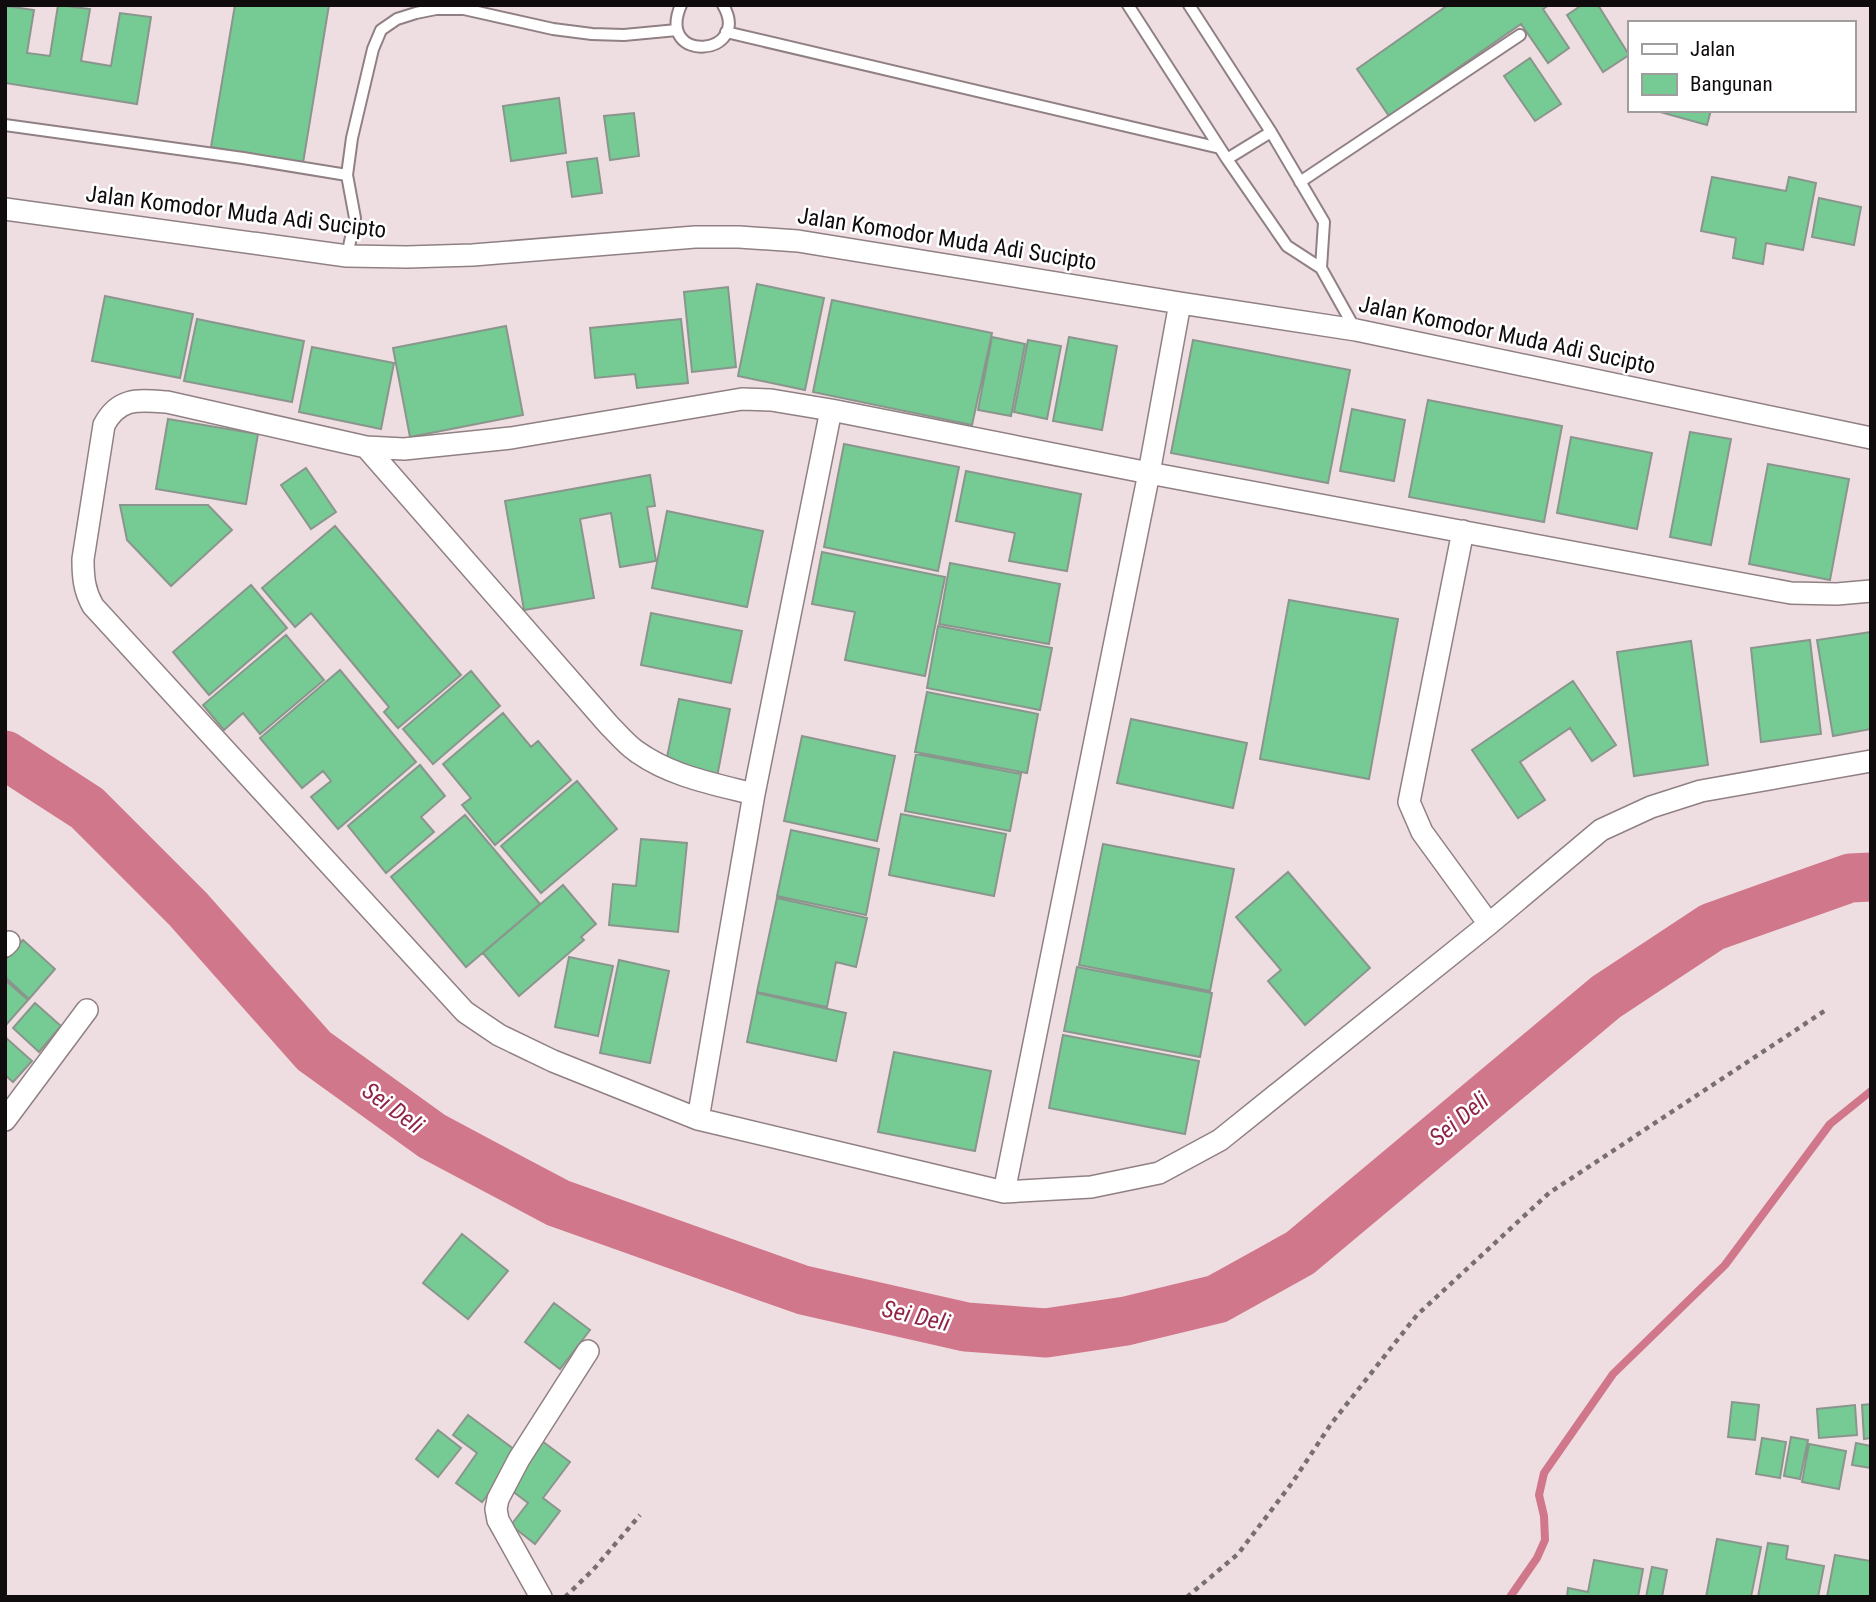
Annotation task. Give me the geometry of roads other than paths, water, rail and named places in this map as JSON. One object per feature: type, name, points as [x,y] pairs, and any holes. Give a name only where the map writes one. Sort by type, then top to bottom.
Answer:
[{"type":"street","name":"Jalan Komodor Muda Adi Sucipto","points":[[5,209],[347,256],[473,255],[695,237],[798,241],[1356,330],[1871,438]]},
{"type":"street","points":[[1004,1192],[1149,473],[1180,303]]},
{"type":"street","points":[[1871,591],[1838,594],[1791,593],[1149,473],[831,410],[771,400],[742,399],[511,438],[404,449],[366,447],[167,402],[139,401],[118,407],[104,425],[83,559],[83,579],[93,606],[465,1012],[499,1035],[553,1061],[698,1119],[1004,1192],[1091,1187],[1159,1172],[1220,1140],[1489,924],[1601,830],[1651,807],[1701,791],[1871,761]]},
{"type":"street","points":[[698,1119],[754,794],[831,410]]},
{"type":"street","points":[[366,447],[608,724],[635,751],[661,766],[694,779],[754,794]]},
{"type":"street","points":[[1463,531],[1409,802],[1422,832],[1489,924]]},
{"type":"street","points":[[5,1120],[87,1010]]},
{"type":"street","points":[[541,1597],[496,1516],[498,1499],[519,1459],[588,1351]]},
{"type":"lane","points":[[681,5],[676,18],[677,30],[691,46],[701,48],[711,46],[726,32],[728,20],[723,5]]},
{"type":"lane","points":[[1128,5],[1227,159],[1287,246],[1321,268],[1356,330]]},
{"type":"lane","points":[[1189,5],[1271,132],[1324,222],[1321,268]]},
{"type":"lane","points":[[347,256],[355,218],[347,176],[352,138],[373,49],[382,30],[397,19],[436,9],[463,7],[554,29],[592,34],[624,35],[677,30]]},
{"type":"lane","points":[[726,32],[1220,148]]},
{"type":"lane","points":[[1300,182],[1520,35]]},
{"type":"lane","points":[[5,125],[243,158],[347,176]]},
{"type":"lane","points":[[1227,159],[1271,132]]},
{"type":"waterway","name":"Sei Deli","points":[[5,755],[87,808],[188,909],[314,1051],[432,1136],[558,1203],[803,1290],[966,1327],[1046,1333],[1126,1321],[1217,1299],[1300,1253],[1606,997],[1712,927],[1850,878],[1871,877]]},
{"type":"waterway","points":[[1510,1597],[1537,1558],[1545,1540],[1544,1516],[1539,1495],[1544,1473],[1613,1374],[1725,1265],[1830,1124],[1871,1091]]}]
